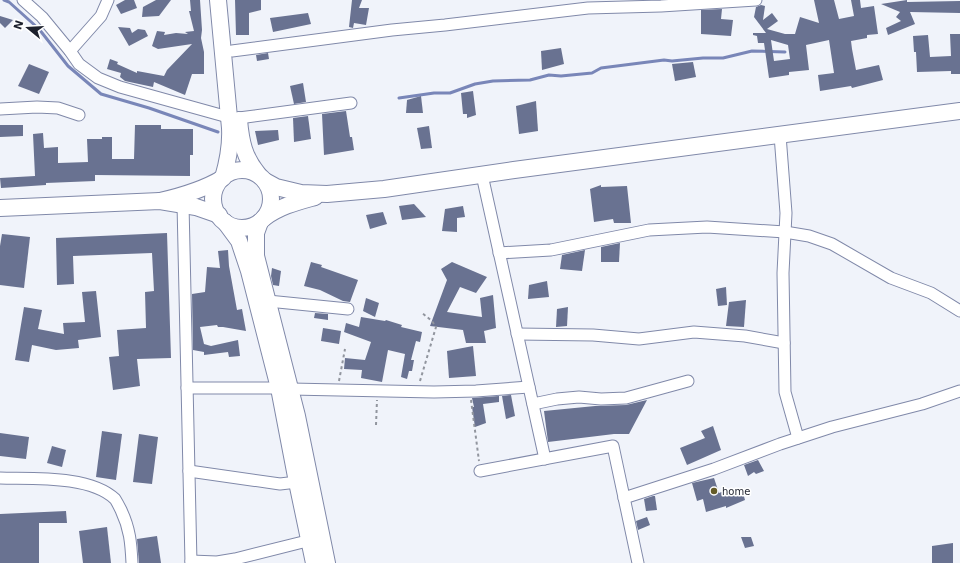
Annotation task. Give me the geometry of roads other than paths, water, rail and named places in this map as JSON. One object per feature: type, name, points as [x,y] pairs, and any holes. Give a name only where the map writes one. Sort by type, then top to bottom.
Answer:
[{"type":"main road","points":[[218,0],[234,118],[249,164],[270,189],[270,209],[262,220],[256,233],[256,256],[268,301],[285,389],[327,563]]},
{"type":"main road","points":[[160,201],[198,191],[223,178],[229,153],[234,118],[232,51],[227,0]]},
{"type":"main road","points":[[327,194],[283,206],[248,228],[238,228],[228,225],[215,210],[213,200],[215,190],[220,181],[229,173],[238,170],[248,170],[276,187],[301,193],[327,194],[384,189],[960,112]]},
{"type":"main road","points":[[0,208],[160,201],[196,207],[222,218],[239,241],[285,389],[297,482],[314,563]]},
{"type":"street","points":[[23,0],[42,17],[79,64],[98,78],[120,87],[234,118],[351,103]]},
{"type":"street","points":[[70,51],[101,16],[108,0]]},
{"type":"street","points":[[232,51],[392,30],[588,8],[661,6],[756,0]]},
{"type":"street","points":[[0,109],[37,107],[58,108],[79,115]]},
{"type":"street","points":[[780,135],[786,213],[783,273],[785,392],[798,438]]},
{"type":"street","points":[[482,175],[545,460]]},
{"type":"street","points":[[183,204],[191,562],[217,562],[303,542],[310,543]]},
{"type":"street","points":[[499,253],[551,250],[649,230],[707,227],[785,232],[809,236],[832,244],[891,278],[931,292],[960,311]]},
{"type":"street","points":[[268,301],[348,309]]},
{"type":"street","points":[[517,334],[593,335],[639,339],[694,332],[745,336],[784,343]]},
{"type":"street","points":[[533,404],[557,399],[579,397],[601,399],[626,398],[688,381]]},
{"type":"street","points":[[187,388],[417,392],[470,391],[529,387]]},
{"type":"street","points":[[624,498],[714,469],[832,427],[922,404],[960,391]]},
{"type":"street","points":[[480,471],[613,446],[638,563]]},
{"type":"street","points":[[189,471],[280,484],[297,482]]},
{"type":"street","points":[[0,478],[77,482],[104,491],[116,500],[130,532],[132,563]]},
{"type":"waterway","points":[[4,0],[9,2],[39,29],[68,66],[101,94],[149,108],[218,132]]},
{"type":"waterway","points":[[399,98],[434,93],[450,93],[475,84],[493,81],[530,80],[549,75],[561,76],[592,73],[601,68],[664,60],[672,61],[723,58],[752,51],[785,52]]},
{"type":"place","name":"home","points":[[714,491]]}]
